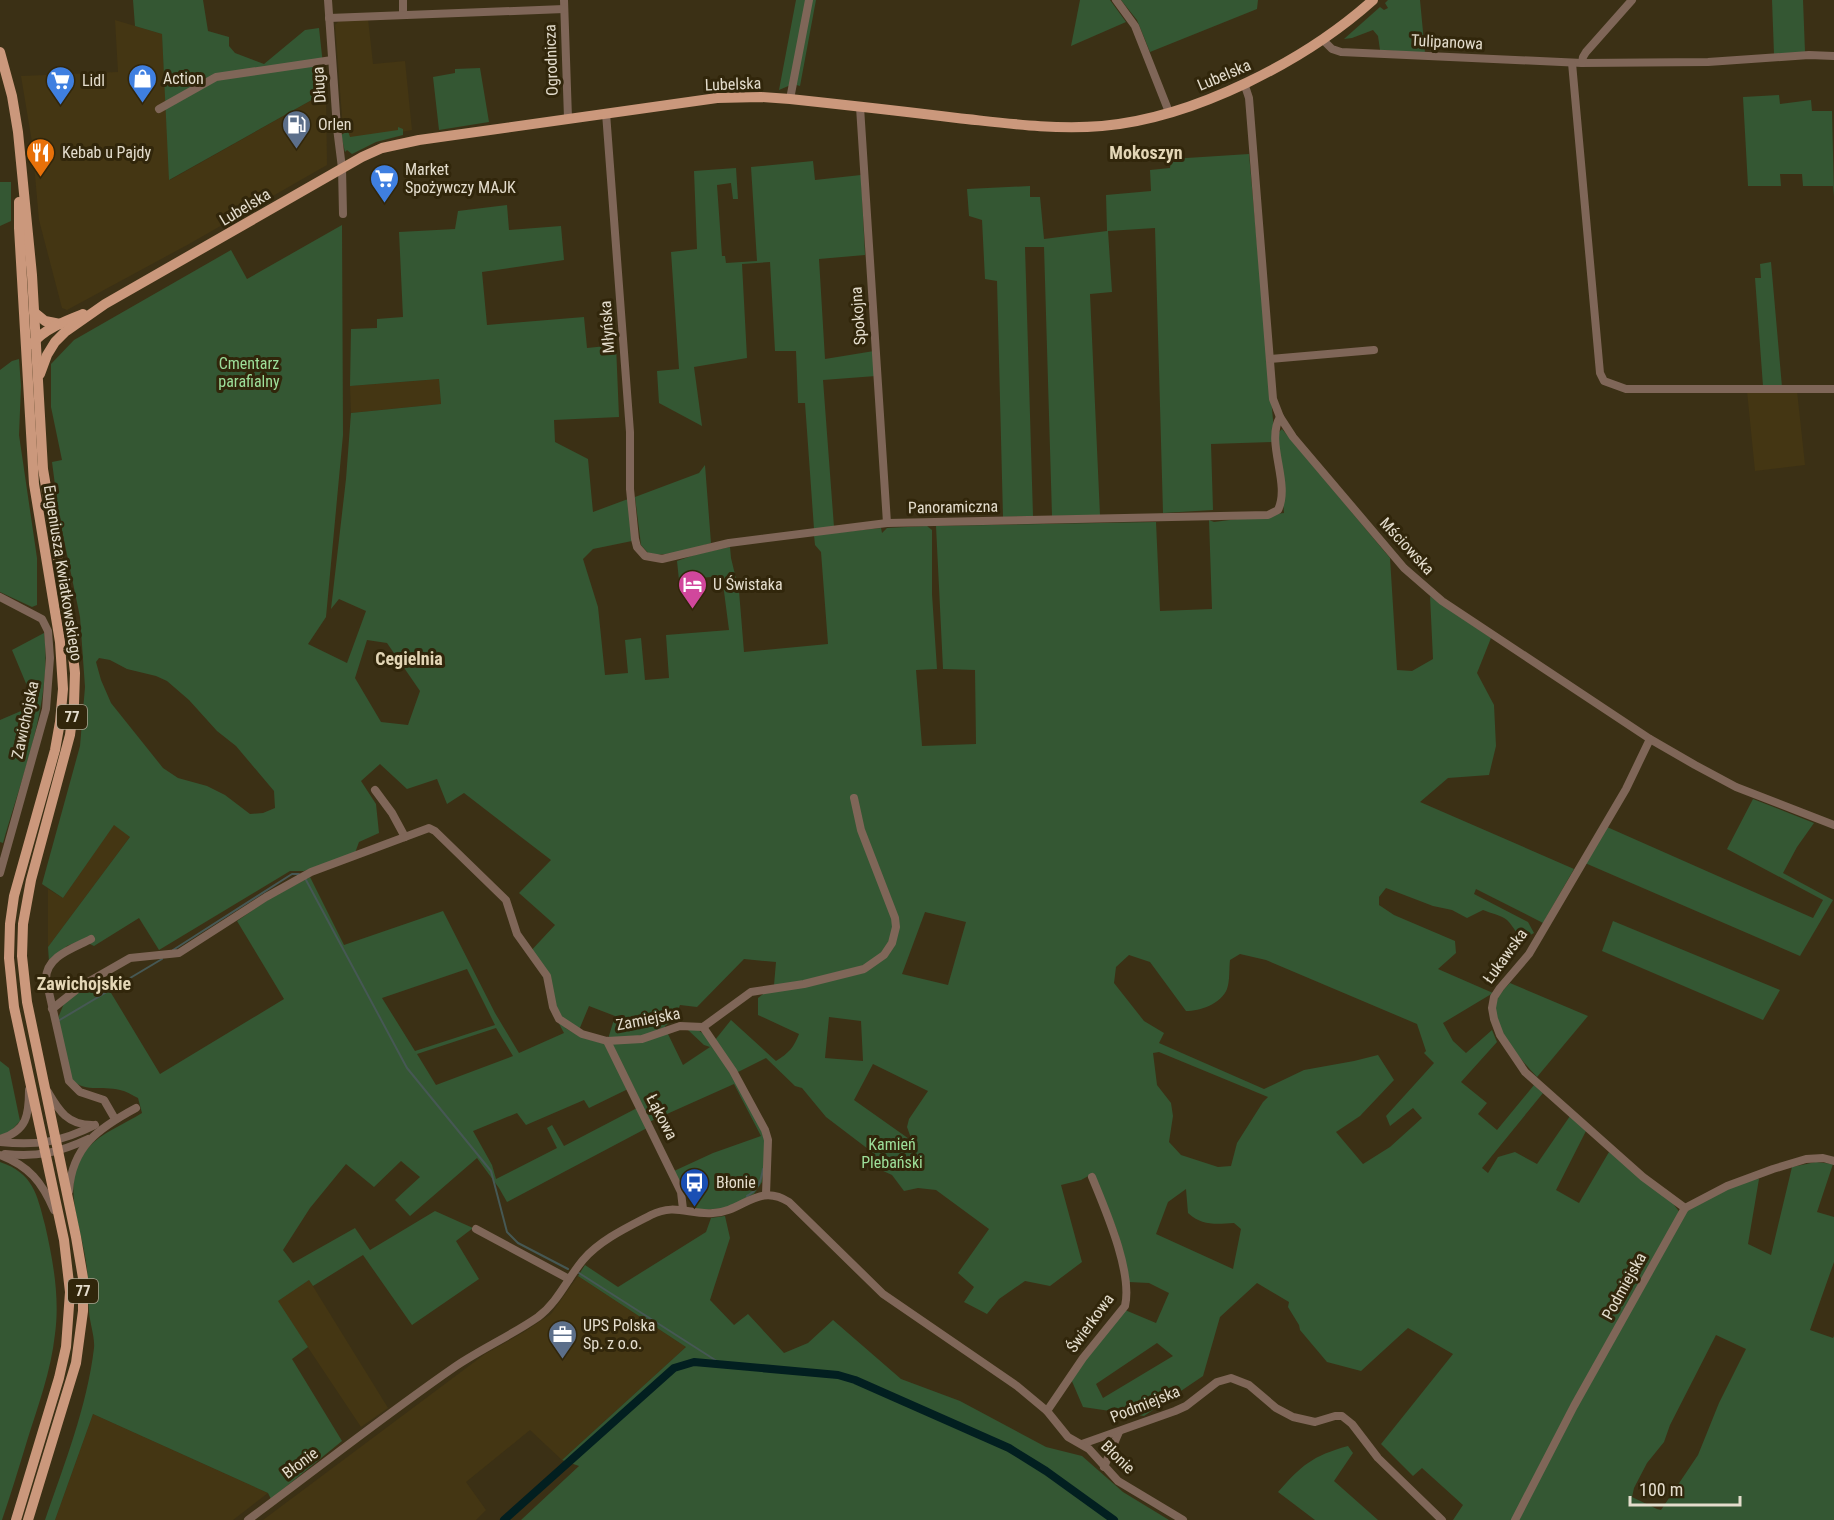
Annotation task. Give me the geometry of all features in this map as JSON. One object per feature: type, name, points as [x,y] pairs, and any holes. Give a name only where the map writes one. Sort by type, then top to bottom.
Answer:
[{"type":"main road","name":"Lubelska","points":[[26,352],[36,340],[62,328],[342,168],[382,148],[568,118],[717,98],[790,99],[1056,128],[1116,124],[1169,112],[1272,70],[1324,41],[1373,0]]},
{"type":"main road","name":"Eugeniusza Kwiatkowskiego","points":[[0,52],[14,106],[22,166],[44,479],[72,640],[75,681],[68,744],[31,880],[23,929],[24,980],[58,1146]]},
{"type":"main road","name":"Eugeniusza Kwiatkowskiego","points":[[22,166],[19,228],[35,496],[57,624],[63,675],[58,736],[16,886],[10,924],[9,952],[11,986],[44,1149]]},
{"type":"main road","points":[[34,312],[45,321],[62,328],[47,355],[38,383]]},
{"type":"main road","points":[[25,327],[36,340]]},
{"type":"main road","name":"77","points":[[28,1520],[73,1374],[82,1324],[82,1274],[58,1146]]},
{"type":"main road","name":"77","points":[[16,1520],[59,1378],[68,1338],[70,1292],[62,1228],[44,1149]]},
{"type":"street","name":"Długa","points":[[328,0],[338,145],[342,168]]},
{"type":"street","points":[[403,0],[404,15]]},
{"type":"street","points":[[790,99],[809,0]]},
{"type":"street","points":[[1116,0],[1135,26],[1169,112]]},
{"type":"street","points":[[1582,63],[1586,52],[1632,0]]},
{"type":"street","points":[[329,18],[564,4]]},
{"type":"street","name":"Ogrodnicza","points":[[564,4],[568,118]]},
{"type":"street","name":"Tulipanowa","points":[[1324,41],[1332,49],[1341,52],[1572,63],[1708,62],[1809,55],[1834,56]]},
{"type":"street","points":[[159,110],[216,77],[332,60]]},
{"type":"street","points":[[1572,63],[1600,373],[1604,381],[1626,389],[1834,389]]},
{"type":"street","name":"Mściowska","points":[[1244,83],[1248,98],[1273,399],[1280,417],[1293,437],[1404,568],[1423,586],[1650,740],[1736,787],[1834,825]]},
{"type":"street","name":"Spokojna","points":[[860,107],[887,523]]},
{"type":"street","name":"Młyńska","points":[[606,113],[630,432],[630,489],[635,539]]},
{"type":"street","points":[[342,168],[343,214]]},
{"type":"street","points":[[1270,359],[1374,350]]},
{"type":"street","name":"Panoramiczna","points":[[635,539],[637,547],[645,556],[662,559],[729,543],[887,523],[1268,515],[1278,510],[1281,505],[1275,429],[1280,417]]},
{"type":"street","name":"Zawichojska","points":[[0,597],[42,619],[48,631],[50,658],[46,709],[0,873]]},
{"type":"street","name":"Łukawska","points":[[1650,740],[1626,789],[1528,954],[1494,997],[1492,1014],[1500,1035],[1525,1072],[1643,1177],[1685,1208]]},
{"type":"street","points":[[52,1009],[81,986],[130,958],[179,952],[266,897],[311,872],[405,837],[375,790]]},
{"type":"street","name":"Zamiejska","points":[[405,837],[429,828],[433,829],[506,900],[519,939],[547,976],[553,1007],[559,1018],[582,1034],[607,1041],[642,1039],[680,1026],[703,1027],[752,992],[804,984],[864,969],[884,955],[892,943],[896,918],[861,830],[854,798]]},
{"type":"street","points":[[91,939],[54,960],[47,968],[46,979],[69,1081],[80,1092],[104,1100],[115,1119]]},
{"type":"street","points":[[703,1027],[733,1071],[765,1130],[768,1140],[766,1194]]},
{"type":"street","name":"Łąkowa","points":[[607,1041],[681,1192],[683,1209]]},
{"type":"street","points":[[0,1141],[15,1132],[26,1118],[29,1104],[28,1074]]},
{"type":"street","points":[[45,1086],[59,1110],[68,1119],[83,1125],[95,1125]]},
{"type":"street","points":[[58,1146],[95,1125],[115,1119],[136,1108]]},
{"type":"street","points":[[69,1197],[74,1163],[80,1150],[115,1119]]},
{"type":"street","points":[[0,1154],[44,1149],[94,1136]]},
{"type":"street","points":[[0,1141],[44,1149]]},
{"type":"street","points":[[0,1154],[19,1163],[39,1180],[62,1228]]},
{"type":"street","points":[[1685,1208],[1727,1186],[1773,1168],[1806,1159],[1823,1158],[1834,1161]]},
{"type":"street","name":"Świerkowa","points":[[1047,1411],[1083,1358],[1125,1306],[1126,1301],[1126,1282],[1113,1230],[1092,1177]]},
{"type":"street","name":"Błonie","points":[[248,1520],[453,1368],[538,1317],[557,1299],[585,1258],[606,1241],[659,1212],[683,1209],[708,1214],[720,1213],[766,1194],[778,1196],[789,1202],[883,1294],[1017,1386],[1047,1411],[1068,1437],[1082,1444],[1095,1455],[1118,1481],[1183,1520]]},
{"type":"street","name":"Podmiejska","points":[[1515,1520],[1574,1406],[1685,1208]]},
{"type":"street","points":[[476,1229],[569,1279]]},
{"type":"street","name":"Podmiejska","points":[[1082,1444],[1175,1412],[1217,1382],[1226,1378],[1234,1378],[1249,1385],[1276,1408],[1293,1417],[1315,1422],[1335,1416],[1345,1418],[1378,1458],[1442,1520]]},
{"type":"street","points":[[1104,1467],[1119,1432]]},
{"type":"shaded area","points":[[368,19],[373,64],[405,61],[412,130],[344,143],[335,25],[340,20]]},
{"type":"shaded area","points":[[115,20],[162,34],[170,180],[326,92],[327,165],[67,310],[62,308],[39,220],[32,142],[21,76],[118,72]]},
{"type":"shaded area","points":[[439,379],[441,404],[351,413],[350,386]]},
{"type":"shaded area","points":[[1747,391],[1797,391],[1805,465],[1755,471]]},
{"type":"shaded area","points":[[114,824],[130,837],[48,947],[48,889],[63,898]]},
{"type":"shaded area","points":[[578,1276],[686,1347],[562,1460],[530,1430],[466,1482],[486,1510],[476,1520],[263,1520],[485,1354],[551,1314]]},
{"type":"shaded area","points":[[309,1280],[388,1408],[361,1427],[277,1301]]},
{"type":"shaded area","points":[[93,1414],[268,1493],[233,1520],[55,1520]]},
{"type":"green space","points":[[133,0],[203,0],[208,31],[229,37],[229,46],[235,53],[264,64],[305,30],[319,28],[326,92],[169,180],[162,34],[135,26]]},
{"type":"green space","points":[[796,0],[816,0],[800,86],[793,84],[779,90]]},
{"type":"green space","points":[[1080,0],[1110,0],[1126,22],[1071,46]]},
{"type":"green space","points":[[1121,0],[1258,0],[1257,9],[1150,52],[1137,20]]},
{"type":"green space","points":[[1388,0],[1420,0],[1425,53],[1380,50],[1378,36],[1373,30],[1344,39],[1380,7],[1384,10],[1388,8],[1385,3]]},
{"type":"green space","points":[[1772,0],[1803,0],[1805,52],[1774,54]]},
{"type":"green space","points":[[480,68],[489,122],[439,130],[433,77],[455,73],[455,69]]},
{"type":"green space","points":[[1779,95],[1780,104],[1811,100],[1812,111],[1832,111],[1834,197],[1833,186],[1803,186],[1802,174],[1780,174],[1781,186],[1748,186],[1743,97]]},
{"type":"green space","points":[[398,127],[403,129],[403,135],[376,142],[352,154],[347,150],[345,152],[341,135],[348,131],[350,137],[398,130]]},
{"type":"green space","points":[[1249,154],[1275,442],[1211,444],[1213,510],[1163,513],[1155,228],[1108,231],[1112,292],[1090,294],[1100,515],[1052,516],[1044,247],[1025,247],[1033,516],[1003,517],[997,281],[985,279],[982,220],[969,216],[967,189],[1030,186],[1030,197],[1040,197],[1044,239],[1107,231],[1106,195],[1151,191],[1150,170],[1170,168],[1171,159]]},
{"type":"green space","points":[[813,161],[815,180],[861,175],[865,255],[819,259],[825,359],[874,351],[876,376],[823,380],[834,527],[814,529],[805,403],[798,403],[796,351],[775,351],[770,262],[742,264],[747,358],[694,367],[702,426],[659,403],[657,371],[679,369],[671,252],[697,249],[694,171],[736,168],[738,199],[733,199],[731,183],[717,185],[722,256],[725,256],[726,263],[757,261],[751,167]]},
{"type":"green space","points":[[0,182],[11,182],[11,221],[0,226]]},
{"type":"green space","points":[[507,205],[509,230],[561,226],[564,260],[482,272],[487,325],[584,317],[587,348],[616,345],[619,417],[554,420],[555,442],[588,459],[593,512],[628,499],[632,541],[593,549],[583,559],[598,607],[605,675],[628,673],[625,640],[641,638],[645,680],[669,678],[666,635],[729,630],[722,576],[679,580],[677,561],[730,547],[739,591],[744,652],[828,644],[821,552],[815,545],[814,535],[881,528],[882,533],[887,528],[927,526],[932,530],[932,594],[937,669],[916,670],[922,746],[976,744],[975,670],[943,669],[936,526],[1156,522],[1160,611],[1212,609],[1209,520],[1214,522],[1284,513],[1278,438],[1282,429],[1390,558],[1397,670],[1412,671],[1433,659],[1430,596],[1491,638],[1477,673],[1494,705],[1496,746],[1489,775],[1448,778],[1420,802],[1574,869],[1543,923],[1476,889],[1474,894],[1528,922],[1534,933],[1528,936],[1520,935],[1505,918],[1483,910],[1467,918],[1452,910],[1433,906],[1386,888],[1379,897],[1379,905],[1394,915],[1455,941],[1456,953],[1438,969],[1493,993],[1443,1023],[1453,1041],[1466,1053],[1492,1030],[1497,1042],[1461,1082],[1487,1103],[1478,1114],[1497,1130],[1534,1085],[1543,1093],[1482,1168],[1488,1173],[1498,1157],[1515,1152],[1537,1164],[1570,1116],[1586,1131],[1556,1190],[1579,1203],[1609,1152],[1668,1197],[1681,1214],[1745,1180],[1759,1179],[1748,1244],[1771,1255],[1792,1167],[1816,1162],[1833,1164],[1817,1212],[1834,1217],[1834,1262],[1810,1330],[1833,1338],[1834,1336],[1834,1520],[1453,1520],[1463,1505],[1422,1468],[1413,1476],[1381,1444],[1453,1354],[1408,1328],[1361,1371],[1327,1362],[1300,1330],[1288,1307],[1289,1302],[1257,1283],[1220,1317],[1203,1376],[1144,1416],[1083,1407],[1071,1379],[1125,1310],[1156,1323],[1169,1293],[1149,1283],[1129,1282],[1118,1233],[1094,1173],[1081,1180],[1061,1185],[1082,1262],[1050,1286],[1025,1281],[999,1299],[987,1314],[964,1302],[974,1287],[958,1273],[989,1229],[936,1190],[918,1188],[904,1191],[892,1175],[881,1170],[872,1160],[872,1152],[826,1117],[802,1088],[795,1086],[766,1058],[738,1072],[715,1040],[731,1020],[776,1061],[790,1049],[799,1034],[758,1015],[758,998],[774,985],[776,962],[744,959],[697,1007],[680,1005],[674,1020],[665,1028],[639,1038],[608,1039],[615,1016],[589,1006],[579,1030],[565,1028],[584,1038],[605,1044],[628,1089],[589,1108],[584,1100],[526,1125],[517,1113],[473,1131],[492,1165],[496,1179],[557,1148],[547,1128],[552,1125],[564,1146],[637,1108],[647,1128],[507,1202],[477,1158],[410,1216],[395,1200],[420,1177],[401,1161],[374,1187],[346,1164],[310,1208],[283,1250],[293,1263],[355,1228],[370,1250],[435,1211],[473,1228],[456,1241],[479,1279],[412,1325],[363,1255],[313,1286],[309,1280],[278,1301],[308,1347],[292,1359],[342,1441],[271,1499],[268,1493],[93,1414],[55,1520],[45,1520],[80,1414],[94,1348],[88,1306],[87,1268],[74,1203],[75,1174],[79,1161],[94,1142],[142,1113],[138,1098],[129,1093],[80,1086],[70,1077],[58,1018],[65,1001],[102,978],[160,1074],[284,999],[237,921],[269,899],[310,877],[344,945],[443,911],[495,1013],[519,1053],[564,1033],[556,1018],[541,970],[528,954],[555,925],[519,893],[551,860],[464,793],[447,804],[437,779],[407,789],[380,764],[361,781],[376,804],[379,833],[359,842],[355,853],[304,871],[290,871],[159,950],[139,918],[94,946],[82,940],[67,946],[49,962],[48,947],[130,837],[114,825],[63,898],[42,884],[80,746],[85,687],[80,617],[59,516],[52,462],[62,460],[51,407],[51,364],[74,340],[231,250],[247,279],[342,225],[343,435],[326,617],[308,644],[347,663],[366,611],[339,599],[331,609],[351,413],[441,404],[439,379],[350,386],[351,329],[377,328],[377,319],[403,317],[399,232],[455,229],[458,211]],"holes":[[[367,640],[387,643],[420,691],[408,725],[381,722],[355,678]],[[99,658],[167,681],[189,700],[217,731],[236,746],[274,791],[275,808],[263,813],[250,814],[225,795],[207,786],[178,778],[163,768],[111,703],[96,662]],[[925,912],[966,922],[948,985],[902,974]],[[1240,954],[1266,960],[1417,1024],[1426,1051],[1424,1053],[1434,1063],[1386,1116],[1390,1126],[1413,1108],[1422,1118],[1390,1147],[1363,1164],[1336,1132],[1360,1116],[1394,1080],[1378,1055],[1304,1070],[1264,1089],[1159,1043],[1164,1033],[1144,1021],[1114,983],[1116,967],[1129,955],[1150,962],[1186,1011],[1210,1006],[1220,999],[1228,986],[1230,960]],[[467,969],[495,1025],[415,1051],[382,998]],[[829,1017],[861,1021],[863,1061],[825,1058]],[[496,1028],[513,1056],[436,1085],[417,1054]],[[1159,1052],[1268,1097],[1237,1143],[1231,1166],[1218,1167],[1181,1155],[1169,1142],[1173,1116],[1171,1103],[1157,1085],[1153,1053]],[[873,1064],[928,1091],[909,1119],[907,1127],[912,1141],[854,1100]],[[1186,1189],[1188,1213],[1193,1217],[1210,1223],[1234,1223],[1241,1229],[1233,1269],[1156,1234],[1168,1202]],[[1716,1335],[1746,1349],[1719,1403],[1698,1455],[1661,1510],[1632,1497],[1634,1488],[1647,1463],[1664,1442],[1670,1425]],[[1157,1343],[1173,1356],[1103,1398],[1096,1384]]]},
{"type":"green space","points":[[1771,262],[1782,387],[1763,386],[1755,278],[1761,278],[1760,264]]},
{"type":"green space","points":[[19,359],[21,386],[19,435],[37,558],[37,605],[32,607],[0,592],[0,370]]},
{"type":"green space","points":[[705,465],[711,543],[681,552],[650,555],[641,545],[635,497],[699,473]]},
{"type":"green space","points":[[44,633],[46,658],[40,712],[3,843],[0,842],[0,720],[35,705],[12,650]]},
{"type":"green space","points":[[1753,799],[1814,823],[1797,847],[1783,873],[1833,900],[1800,956],[1585,863],[1607,827],[1813,918],[1823,900],[1727,849]]},
{"type":"green space","points":[[1613,921],[1780,990],[1763,1020],[1602,951]]},
{"type":"green space","points":[[1510,983],[1588,1016],[1537,1077],[1523,1062],[1502,1032],[1498,1022],[1495,1011],[1496,1002]]},
{"type":"green space","points":[[688,1030],[698,1030],[704,1034],[728,1065],[759,1122],[765,1143],[762,1182],[754,1194],[726,1208],[699,1210],[691,1204],[674,1171],[713,1153],[761,1136],[734,1084],[649,1122],[610,1043],[667,1032],[683,1065],[710,1047],[704,1045]]},
{"type":"green space","points":[[0,1061],[9,1068],[20,1121],[10,1132],[0,1135]]},
{"type":"green space","points":[[0,1162],[20,1172],[36,1194],[51,1252],[57,1307],[53,1348],[47,1375],[2,1520],[0,1520]]},
{"type":"green space","points":[[725,1216],[730,1238],[710,1300],[734,1325],[748,1314],[784,1353],[808,1343],[833,1320],[901,1379],[960,1401],[1046,1447],[1082,1456],[1123,1492],[1169,1520],[521,1520],[579,1466],[562,1460],[686,1347],[578,1276],[585,1265],[618,1287],[706,1232],[711,1218]]},
{"type":"green space","points":[[1348,1446],[1353,1453],[1334,1481],[1378,1520],[1315,1520],[1278,1492],[1308,1463]]},
{"type":"waterway","points":[[173,950],[292,874],[299,874]]},
{"type":"waterway","points":[[306,880],[407,1068],[491,1171],[507,1232],[518,1243],[568,1269]]},
{"type":"waterway","points":[[58,1021],[162,959]]},
{"type":"waterway","points":[[747,1196],[758,1185],[763,1169]]},
{"type":"waterway","points":[[579,1273],[723,1365]]},
{"type":"waterway","points":[[504,1520],[674,1368],[694,1362],[838,1375],[855,1380],[1009,1448],[1046,1471],[1114,1520]]},
{"type":"place","name":"Action","points":[[142,104]]},
{"type":"place","name":"Lidl","points":[[61,106]]},
{"type":"place","name":"Orlen","points":[[297,150]]},
{"type":"place","name":"Kebab u Pajdy","points":[[41,178]]},
{"type":"place","name":"Market Spożywczy MAJK","points":[[384,204]]},
{"type":"place","name":"U Świstaka","points":[[692,610]]},
{"type":"place","name":"Błonie","points":[[695,1208]]},
{"type":"place","name":"UPS Polska Sp. z o.o.","points":[[562,1360]]},
{"type":"district","name":"Mokoszyn","points":[[1146,152]]},
{"type":"district","name":"Cegielnia","points":[[409,658]]},
{"type":"district","name":"Zawichojskie","points":[[84,983]]},
{"type":"park label","name":"Cmentarz parafialny","points":[[249,372]]},
{"type":"park label","name":"Kamień Plebański","points":[[892,1153]]}]
